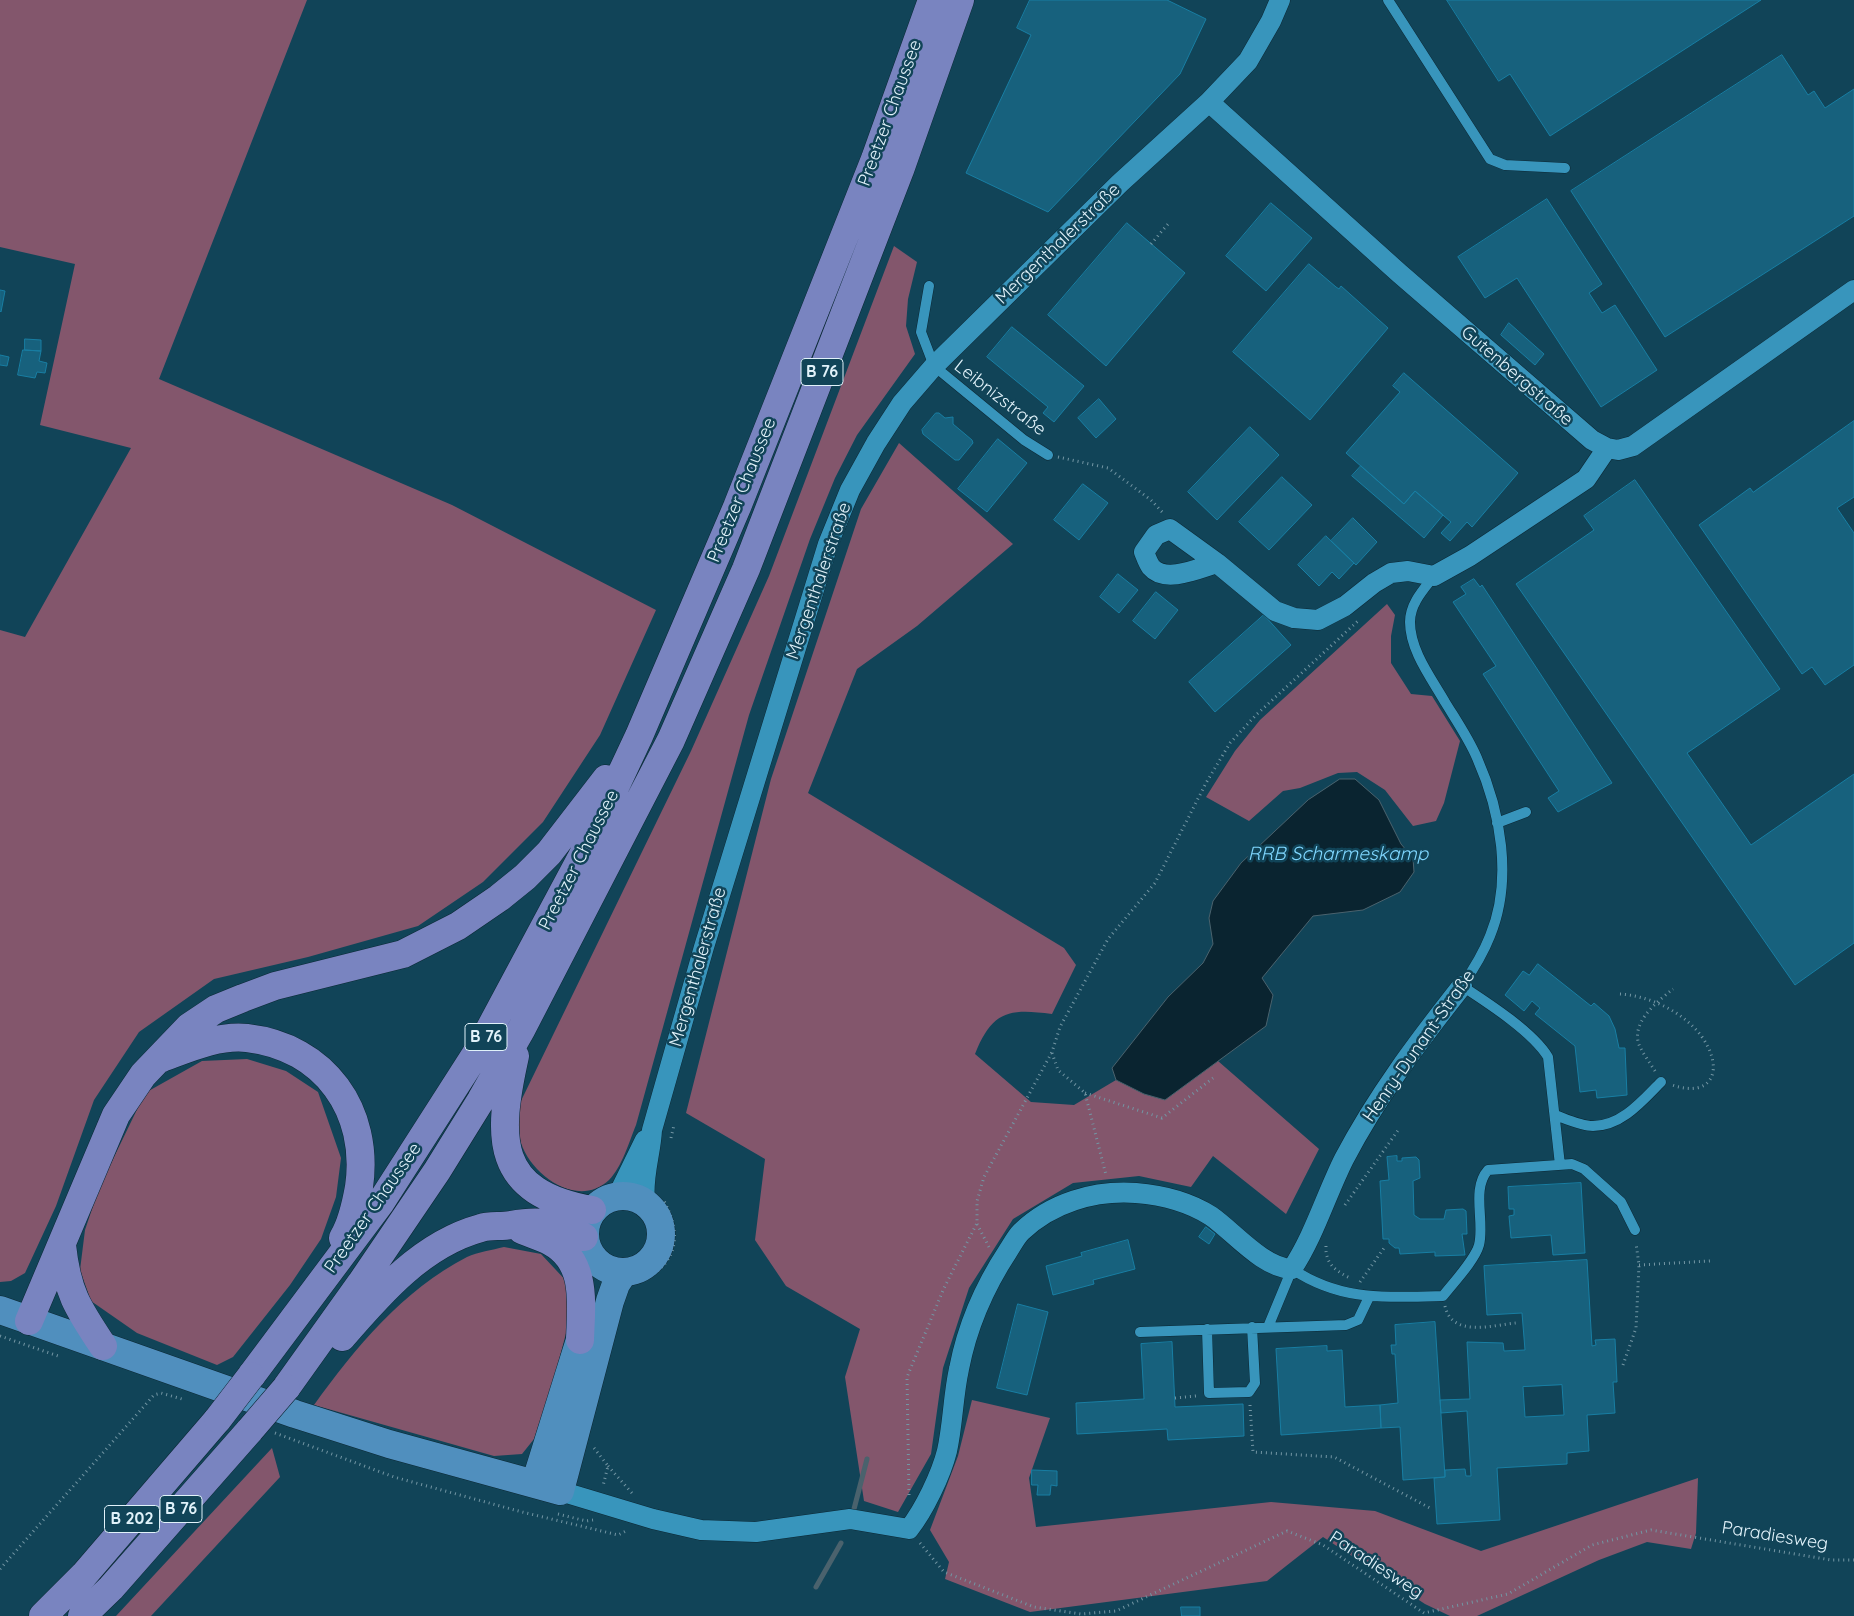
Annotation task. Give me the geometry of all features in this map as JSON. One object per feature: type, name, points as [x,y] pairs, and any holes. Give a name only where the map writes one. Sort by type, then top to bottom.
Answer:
[{"type":"highway","name":"Preetzer Chaussee","points":[[43,1616],[84,1575],[218,1419],[381,1202],[479,1049],[586,849],[639,736],[737,507],[874,160],[932,0]]},
{"type":"highway","name":"Preetzer Chaussee","points":[[82,1616],[111,1588],[260,1430],[286,1388],[361,1283],[437,1170],[521,1030],[671,740],[746,569],[900,170],[960,0]]},
{"type":"highway","name":"B 76","points":[[29,1321],[116,1115],[143,1075],[189,1026],[216,1009],[274,986],[403,954],[476,915],[525,877],[549,853],[639,736]]},
{"type":"highway","name":"B 76","points":[[521,1030],[504,1115],[507,1150],[513,1165],[524,1180],[542,1195],[576,1207],[592,1210]]},
{"type":"highway","name":"B 76","points":[[161,1058],[227,1038],[247,1038],[278,1045],[294,1052],[315,1065],[343,1095],[354,1118],[360,1146],[360,1176],[357,1202],[346,1233],[296,1316]]},
{"type":"highway","name":"B 76","points":[[286,1388],[308,1376],[375,1299],[414,1264],[460,1234],[483,1227],[512,1225],[521,1222],[546,1223],[584,1237]]},
{"type":"highway","name":"B 76","points":[[512,1225],[551,1242],[568,1257],[580,1280],[582,1297],[580,1340]]},
{"type":"highway","points":[[62,1245],[69,1288],[76,1305],[103,1346]]},
{"type":"main road","points":[[547,1488],[616,1284],[633,1276],[636,1270],[647,1264],[656,1254],[660,1242],[661,1230],[653,1199],[618,1195],[601,1201],[592,1210],[586,1223],[584,1237],[588,1252],[598,1264],[615,1272],[633,1276]]},
{"type":"main road","points":[[547,1488],[580,1340],[590,1322],[596,1298],[598,1264]]},
{"type":"main road","points":[[0,1310],[295,1414],[389,1444],[547,1488]]},
{"type":"street","name":"Mergenthalerstraße","points":[[653,1199],[644,1183],[651,1150],[652,1130],[704,947],[828,544],[850,490],[876,443],[902,403],[934,366],[1120,183],[1209,102],[1248,61],[1272,21],[1280,0]]},
{"type":"street","name":"Gutenbergstraße","points":[[1209,102],[1434,304],[1574,425],[1607,448]]},
{"type":"street","points":[[1217,563],[1183,573],[1166,574],[1152,568],[1144,552],[1156,535],[1170,529],[1217,563],[1275,610],[1294,618],[1318,620],[1346,606],[1374,583],[1391,573],[1408,571],[1434,576],[1470,556],[1586,479],[1607,448],[1618,450],[1634,446],[1854,290]]},
{"type":"street","name":"Henry-Dunant-Straße","points":[[1292,1270],[1344,1160],[1382,1093],[1407,1056],[1462,986]]},
{"type":"street","name":"Mergenthalerstraße","points":[[618,1195],[642,1145],[652,1130]]},
{"type":"street","points":[[547,1488],[599,1501],[653,1519],[701,1530],[747,1532],[850,1518],[909,1529],[918,1517],[946,1453],[959,1369],[967,1336],[982,1298],[999,1265],[1020,1233],[1045,1214],[1076,1199],[1109,1193],[1136,1193],[1179,1201],[1210,1216],[1274,1265],[1292,1270]]},
{"type":"lane","points":[[1388,0],[1490,159],[1505,165],[1565,168]]},
{"type":"lane","points":[[929,286],[921,332],[934,366]]},
{"type":"lane","name":"Leibnizstraße","points":[[934,366],[1024,440],[1048,455]]},
{"type":"lane","name":"Henry-Dunant-Straße","points":[[1434,576],[1417,597],[1410,623],[1413,638],[1421,660],[1477,757],[1497,823],[1503,858],[1497,911],[1488,942],[1462,986]]},
{"type":"lane","points":[[1497,823],[1526,812]]},
{"type":"lane","points":[[1462,986],[1491,1005],[1542,1047],[1548,1057],[1560,1165]]},
{"type":"lane","points":[[1555,1115],[1592,1126],[1605,1124],[1626,1115],[1661,1082]]},
{"type":"lane","points":[[1268,1327],[1292,1270],[1326,1288],[1368,1297],[1443,1296],[1478,1248],[1480,1238],[1480,1186],[1482,1177],[1488,1170],[1572,1164],[1584,1168],[1621,1202],[1635,1230]]},
{"type":"lane","points":[[1140,1332],[1346,1325],[1358,1320],[1368,1297]]},
{"type":"lane","points":[[1206,1329],[1209,1393],[1249,1392],[1255,1383],[1252,1327]]},
{"type":"path","points":[[1151,244],[1168,224]]},
{"type":"path","points":[[1048,455],[1108,468],[1151,500],[1163,512],[1170,529]]},
{"type":"path","points":[[909,1529],[907,1377],[944,1288],[977,1223],[977,1201],[984,1177],[1052,1052],[1060,1028],[1108,939],[1155,883],[1206,783],[1230,743],[1256,715],[1362,618]]},
{"type":"path","points":[[1620,994],[1632,995],[1657,1002],[1687,1022],[1702,1036],[1712,1054],[1713,1068],[1710,1082],[1703,1088],[1690,1089],[1661,1082],[1639,1046],[1637,1034],[1644,1018],[1657,1002],[1673,989]]},
{"type":"path","points":[[1052,1052],[1058,1070],[1085,1093],[1162,1118],[1213,1078]]},
{"type":"path","points":[[1085,1093],[1109,1193]]},
{"type":"path","points":[[670,1144],[677,1115]]},
{"type":"path","points":[[1340,1211],[1399,1129]]},
{"type":"path","points":[[633,1276],[660,1271],[675,1248],[673,1218],[653,1199]]},
{"type":"path","points":[[977,1223],[999,1265]]},
{"type":"path","points":[[1623,1366],[1636,1328],[1638,1265],[1635,1230]]},
{"type":"path","points":[[1327,1242],[1328,1261],[1331,1266],[1360,1283]]},
{"type":"path","points":[[1354,1294],[1384,1248]]},
{"type":"path","points":[[1638,1265],[1710,1261]]},
{"type":"path","points":[[1443,1296],[1446,1312],[1462,1327],[1471,1328],[1516,1323]]},
{"type":"path","points":[[1249,1392],[1253,1452],[1334,1457],[1430,1508]]},
{"type":"path","points":[[0,1569],[154,1395],[161,1393],[184,1400]]},
{"type":"path","points":[[1175,1398],[1209,1393]]},
{"type":"path","points":[[260,1430],[394,1477],[522,1512],[618,1535],[653,1519]]},
{"type":"path","points":[[592,1446],[608,1466],[599,1501]]},
{"type":"path","name":"Paradiesweg","points":[[909,1529],[944,1572],[1034,1607],[1082,1614],[1116,1611],[1287,1531],[1323,1545],[1424,1613],[1508,1594],[1592,1545],[1651,1530],[1831,1560],[1854,1560]]},
{"type":"path","points":[[1116,1611],[1117,1616]]},
{"type":"shaded area","points":[[0,0],[307,0],[159,379],[452,505],[656,610],[600,735],[543,822],[483,882],[418,926],[308,957],[214,979],[139,1032],[94,1100],[56,1206],[25,1273],[11,1281],[0,1282],[0,630],[25,637],[131,448],[40,425],[75,264],[0,247]]},
{"type":"shaded area","points":[[894,246],[917,262],[908,299],[906,326],[915,354],[857,435],[835,478],[810,539],[749,715],[636,1125],[625,1154],[614,1175],[597,1188],[584,1191],[570,1190],[546,1177],[535,1167],[527,1155],[520,1139],[519,1105],[691,751],[769,576]]},
{"type":"shaded area","points":[[899,443],[1013,544],[917,626],[857,669],[808,793],[1064,948],[1076,965],[1052,1014],[1024,1012],[1004,1016],[995,1021],[988,1029],[975,1054],[1031,1102],[1074,1105],[1116,1080],[1144,1094],[1165,1100],[1218,1061],[1319,1149],[1286,1214],[1213,1156],[1191,1187],[1139,1176],[1073,1183],[1013,1219],[969,1288],[943,1368],[931,1454],[898,1512],[864,1501],[845,1377],[860,1329],[786,1286],[755,1240],[765,1159],[686,1113],[771,779],[861,509]]},
{"type":"shaded area","points":[[1387,604],[1395,615],[1391,636],[1391,663],[1411,694],[1432,696],[1460,741],[1444,803],[1436,821],[1413,826],[1385,790],[1357,772],[1338,773],[1300,788],[1283,791],[1249,821],[1206,797],[1235,751],[1260,720]]},
{"type":"shaded area","points":[[247,1059],[286,1071],[318,1092],[341,1158],[336,1197],[321,1239],[290,1285],[233,1357],[217,1365],[137,1333],[91,1301],[80,1270],[85,1230],[99,1188],[145,1093],[202,1061]]},
{"type":"shaded area","points":[[504,1247],[541,1254],[570,1285],[570,1318],[554,1379],[534,1439],[522,1454],[494,1456],[314,1405],[346,1362],[401,1303],[444,1270],[467,1257]]},
{"type":"shaded area","points":[[972,1400],[1050,1418],[1029,1478],[1036,1527],[1271,1502],[1375,1511],[1481,1551],[1698,1478],[1696,1533],[1691,1549],[1647,1542],[1599,1560],[1477,1616],[1450,1616],[1425,1604],[1323,1537],[1267,1581],[1030,1612],[945,1579],[949,1562],[930,1530],[958,1456]]},
{"type":"shaded area","points":[[272,1448],[280,1477],[151,1616],[116,1616]]},
{"type":"water","name":"RRB Scharmeskamp","points":[[1340,779],[1355,779],[1379,800],[1401,844],[1413,858],[1414,872],[1400,892],[1363,910],[1313,916],[1262,978],[1273,995],[1266,1026],[1165,1100],[1144,1094],[1116,1080],[1112,1068],[1168,997],[1203,963],[1213,944],[1209,918],[1213,901],[1241,863],[1308,800]]},
{"type":"building","points":[[1030,0],[1167,0],[1206,19],[1180,74],[1048,212],[966,173],[1031,35],[1017,28]]},
{"type":"building","points":[[1447,0],[1761,0],[1550,136],[1510,74],[1499,81]]},
{"type":"building","points":[[1782,55],[1808,95],[1814,91],[1825,108],[1854,89],[1854,216],[1665,337],[1571,191]]},
{"type":"building","points":[[1547,199],[1602,284],[1589,293],[1602,313],[1615,305],[1657,370],[1601,407],[1517,278],[1485,298],[1458,257]]},
{"type":"building","points":[[1271,203],[1312,238],[1266,291],[1226,256]]},
{"type":"building","points":[[1127,223],[1185,273],[1106,366],[1048,315]]},
{"type":"building","points":[[1309,264],[1336,287],[1339,289],[1341,286],[1388,328],[1310,420],[1233,352]]},
{"type":"building","points":[[0,290],[5,291],[1,312],[0,311]]},
{"type":"building","points":[[1509,323],[1544,354],[1535,365],[1501,335]]},
{"type":"building","points":[[1012,327],[1084,386],[1054,422],[1043,413],[1048,407],[987,357]]},
{"type":"building","points":[[25,339],[41,340],[41,351],[25,350]]},
{"type":"building","points":[[23,350],[41,351],[39,361],[47,363],[45,373],[37,372],[35,378],[18,375]]},
{"type":"building","points":[[0,355],[9,357],[7,366],[0,365]]},
{"type":"building","points":[[1404,373],[1518,473],[1472,527],[1467,522],[1450,541],[1441,533],[1451,522],[1415,491],[1404,504],[1346,453],[1400,392],[1393,386]]},
{"type":"building","points":[[1099,399],[1116,419],[1096,438],[1078,418]]},
{"type":"building","points":[[936,413],[945,418],[953,417],[953,424],[972,440],[973,443],[959,460],[955,460],[923,434],[922,430]]},
{"type":"building","points":[[1854,421],[1854,497],[1837,508],[1854,533],[1854,665],[1825,685],[1812,667],[1802,674],[1699,525],[1750,488],[1753,492]]},
{"type":"building","points":[[1250,427],[1279,455],[1217,520],[1188,492]]},
{"type":"building","points":[[998,439],[1027,463],[987,512],[958,489]]},
{"type":"building","points":[[1361,466],[1404,504],[1415,491],[1443,515],[1424,538],[1352,476]]},
{"type":"building","points":[[1282,477],[1312,505],[1269,550],[1239,522]]},
{"type":"building","points":[[1635,480],[1780,689],[1687,753],[1751,845],[1854,774],[1854,943],[1795,985],[1516,584],[1594,530],[1584,516]]},
{"type":"building","points":[[1083,484],[1108,503],[1079,540],[1054,520]]},
{"type":"building","points":[[1353,518],[1377,542],[1356,565],[1331,541]]},
{"type":"building","points":[[1326,536],[1354,563],[1339,579],[1332,572],[1319,586],[1298,565]]},
{"type":"building","points":[[1118,574],[1138,590],[1119,613],[1100,597]]},
{"type":"building","points":[[1474,579],[1480,587],[1482,585],[1612,783],[1558,812],[1548,798],[1559,791],[1483,674],[1496,666],[1453,602],[1466,594],[1461,587]]},
{"type":"building","points":[[1156,592],[1178,610],[1155,639],[1133,621]]},
{"type":"building","points":[[1264,615],[1291,645],[1215,712],[1189,682]]},
{"type":"building","points":[[1538,964],[1591,1006],[1594,1003],[1609,1016],[1615,1029],[1619,1048],[1625,1048],[1627,1095],[1597,1098],[1596,1090],[1580,1092],[1575,1046],[1535,1014],[1540,1008],[1532,1001],[1524,1011],[1505,995],[1523,971],[1529,975]]},
{"type":"building","points":[[1397,1156],[1397,1161],[1402,1161],[1402,1158],[1416,1157],[1419,1160],[1420,1178],[1413,1181],[1414,1215],[1420,1219],[1444,1219],[1446,1210],[1463,1209],[1466,1211],[1467,1234],[1462,1234],[1465,1255],[1435,1256],[1435,1252],[1400,1254],[1399,1248],[1395,1248],[1389,1243],[1389,1239],[1383,1239],[1380,1181],[1389,1180],[1387,1157]]},
{"type":"building","points":[[1581,1183],[1585,1253],[1553,1255],[1551,1235],[1511,1238],[1509,1216],[1514,1215],[1514,1209],[1509,1209],[1508,1187]]},
{"type":"building","points":[[1206,1227],[1215,1234],[1209,1244],[1199,1237]]},
{"type":"building","points":[[1128,1240],[1135,1269],[1093,1280],[1094,1284],[1053,1295],[1046,1266],[1082,1256],[1081,1253]]},
{"type":"building","points":[[1587,1260],[1592,1346],[1596,1345],[1595,1340],[1615,1339],[1617,1382],[1613,1382],[1615,1413],[1587,1415],[1589,1451],[1567,1453],[1567,1464],[1497,1468],[1500,1520],[1437,1524],[1434,1478],[1445,1477],[1445,1470],[1465,1469],[1466,1476],[1471,1476],[1467,1411],[1441,1413],[1440,1400],[1470,1399],[1467,1342],[1503,1343],[1504,1351],[1525,1350],[1522,1313],[1487,1315],[1484,1266]],"holes":[[[1562,1385],[1564,1415],[1525,1417],[1523,1387]]]},
{"type":"building","points":[[1018,1304],[1048,1312],[1027,1395],[997,1388]]},
{"type":"building","points":[[1435,1322],[1445,1477],[1403,1480],[1400,1427],[1381,1428],[1380,1405],[1398,1403],[1395,1354],[1392,1354],[1391,1345],[1396,1345],[1395,1325]]},
{"type":"building","points":[[1172,1342],[1175,1407],[1243,1404],[1244,1436],[1168,1440],[1167,1429],[1077,1434],[1076,1403],[1144,1399],[1141,1344]]},
{"type":"building","points":[[1327,1346],[1327,1351],[1342,1350],[1345,1407],[1380,1405],[1381,1428],[1281,1435],[1276,1349]]},
{"type":"building","points":[[1032,1470],[1057,1471],[1057,1486],[1051,1485],[1050,1495],[1037,1495],[1038,1485],[1032,1485]]},
{"type":"building","points":[[1181,1607],[1200,1607],[1200,1616],[1182,1616]]},
{"type":"waterway","points":[[854,1509],[867,1459]]},
{"type":"waterway","points":[[816,1587],[841,1543]]}]
